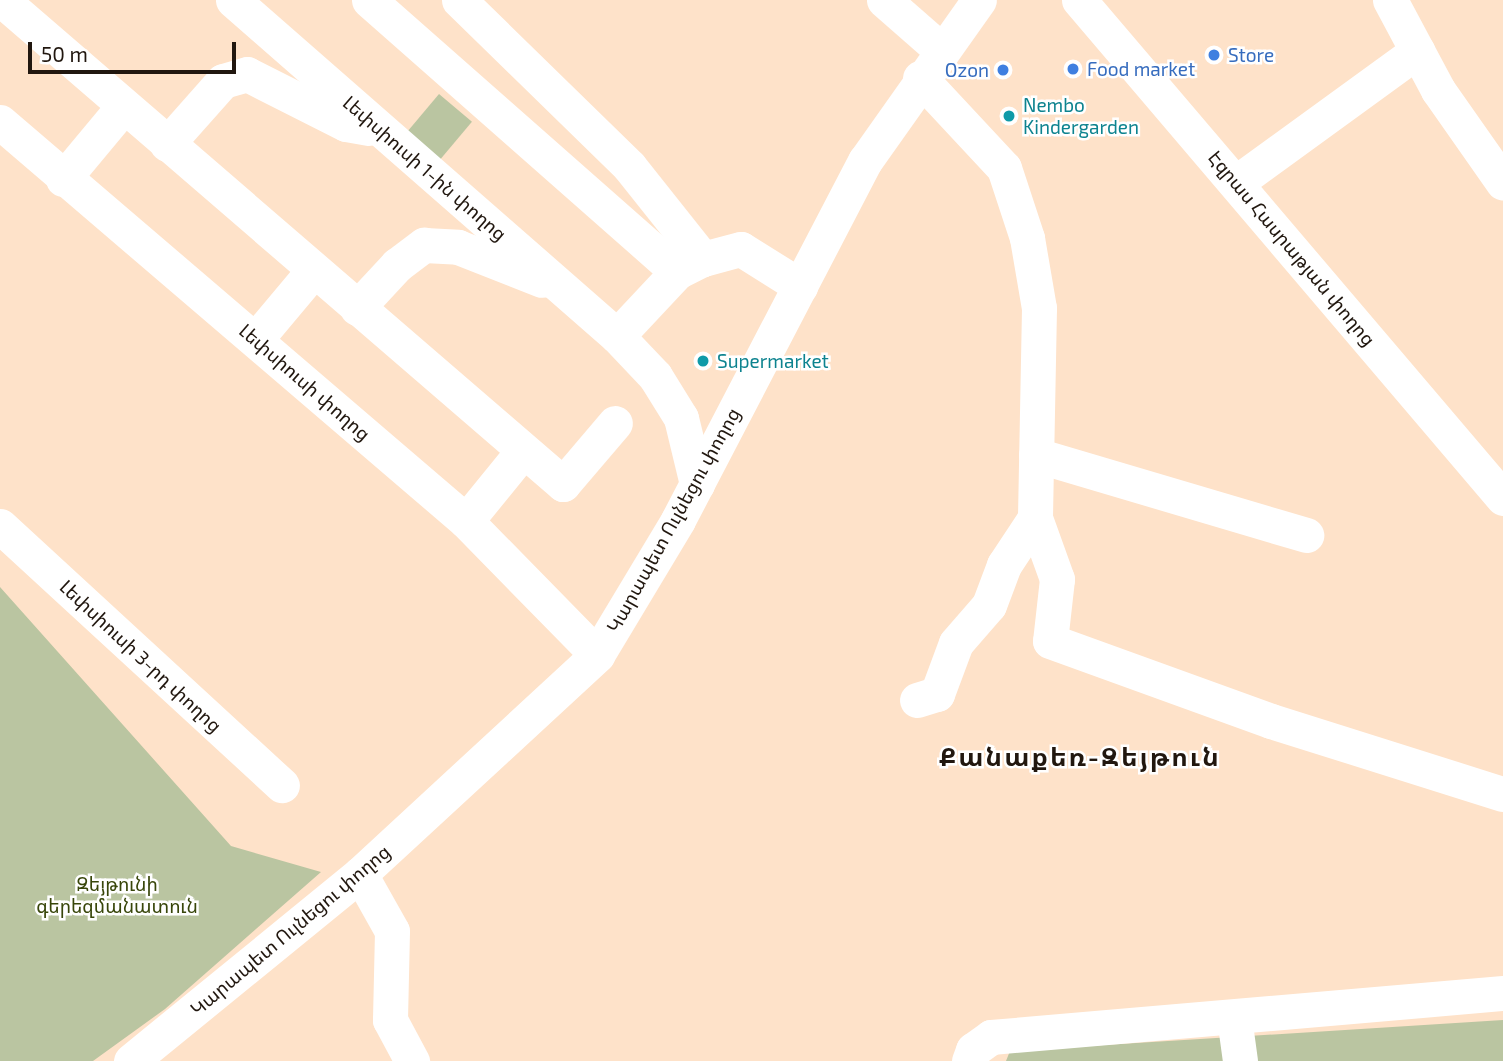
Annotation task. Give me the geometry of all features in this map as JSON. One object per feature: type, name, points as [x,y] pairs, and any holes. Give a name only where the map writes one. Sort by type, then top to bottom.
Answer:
[{"type":"street","points":[[2,0],[522,452],[563,484],[615,423]]},
{"type":"street","name":"Լեփսիուսի 1-ին փողոց","points":[[233,0],[617,336],[655,376],[681,418],[697,484]]},
{"type":"street","points":[[369,0],[690,265]]},
{"type":"street","points":[[458,0],[629,166],[690,265]]},
{"type":"street","points":[[884,0],[940,50]]},
{"type":"street","name":"Կարապետ Ուլնեցու փողոց","points":[[131,1061],[360,874],[597,655],[697,484],[865,161],[920,78],[979,0]]},
{"type":"street","name":"Էզրաս Հասրաթյան փողոց","points":[[1079,0],[1243,177],[1494,466],[1503,498]]},
{"type":"street","name":"Էզրաս Հասրաթյան փողոց","points":[[1106,0],[1243,177]]},
{"type":"street","points":[[1390,0],[1417,51],[1503,183]]},
{"type":"street","points":[[1243,177],[1417,51]]},
{"type":"street","points":[[167,144],[223,81],[247,74],[346,124],[383,131]]},
{"type":"street","points":[[920,78],[1004,168],[1027,238],[1039,308],[1035,518],[1057,579],[1050,641],[1271,721],[1503,794]]},
{"type":"street","points":[[63,179],[123,107]]},
{"type":"street","name":"Լեփսիուսի փողոց","points":[[0,122],[63,179],[256,339],[466,521],[597,655]]},
{"type":"street","points":[[357,308],[397,265],[424,245],[458,247],[562,287]]},
{"type":"street","points":[[617,336],[690,265],[741,250],[800,286]]},
{"type":"street","points":[[256,339],[313,271]]},
{"type":"street","points":[[466,521],[522,452]]},
{"type":"street","points":[[1036,455],[1306,536]]},
{"type":"street","points":[[917,700],[937,694],[957,643],[989,605],[1004,565],[1035,518]]},
{"type":"street","name":"Լեփսիուսի 3-րդ փողոց","points":[[0,526],[282,785]]},
{"type":"street","points":[[360,874],[392,931],[390,1020],[412,1061]]},
{"type":"street","points":[[969,1061],[973,1050],[991,1037],[1503,993]]},
{"type":"street","points":[[1234,1017],[1240,1061]]},
{"type":"green space","points":[[439,94],[472,122],[439,161],[406,134]]},
{"type":"green space","name":"Զեյթունի գերեզմանատուն","points":[[0,587],[231,846],[321,872],[165,1009],[93,1061],[0,1061]]},
{"type":"green space","points":[[1503,1020],[1503,1061],[1006,1061],[1010,1051]]},
{"type":"place","name":"Store","points":[[1214,55]]},
{"type":"place","name":"Food market","points":[[1073,69]]},
{"type":"place","name":"Ozon","points":[[1003,70]]},
{"type":"place","name":"Nembo Kindergarden","points":[[1009,116]]},
{"type":"place","name":"Supermarket","points":[[703,361]]},
{"type":"district","name":"Քանաքեռ-Զեյթուն","points":[[1080,756]]}]
